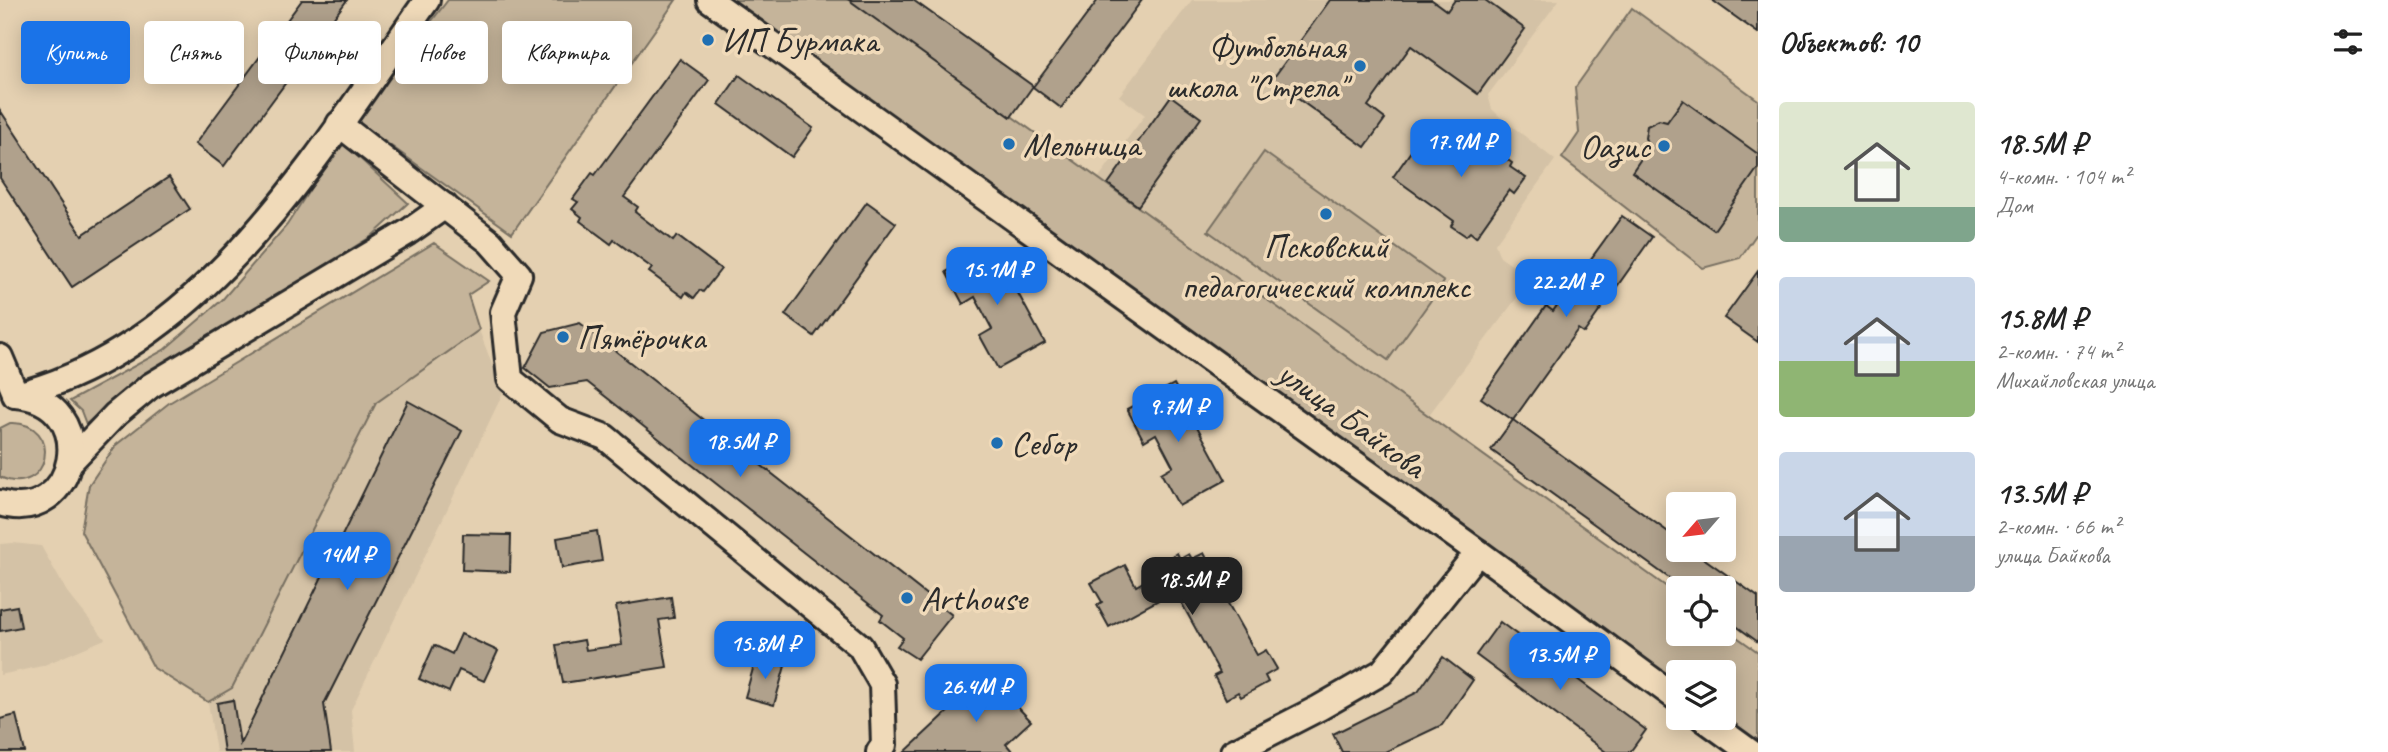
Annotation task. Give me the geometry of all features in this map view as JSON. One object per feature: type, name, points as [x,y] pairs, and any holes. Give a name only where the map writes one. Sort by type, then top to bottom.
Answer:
[{"type":"street","points":[[8,396],[45,388],[93,368],[159,327],[234,258],[275,211],[427,0]]},
{"type":"street","name":"улица Байкова","points":[[710,0],[1666,690]]},
{"type":"street","points":[[339,124],[490,242],[519,275],[503,312],[510,379],[560,420],[605,438],[860,646],[882,684],[884,746],[879,752]]},
{"type":"street","points":[[71,461],[115,415],[150,386],[408,232],[445,206]]},
{"type":"street","points":[[0,357],[8,396]]},
{"type":"street","points":[[0,503],[21,506],[39,501],[54,492],[65,478],[71,461],[69,434],[55,411],[44,402],[30,397],[8,396]]},
{"type":"street","points":[[1233,752],[1382,672],[1478,552]]},
{"type":"street","points":[[1720,730],[1750,752]]},
{"type":"shaded area","points":[[448,0],[676,0],[632,63],[632,21],[502,21],[502,84],[617,84],[512,233],[355,120],[395,68],[395,84],[488,84],[488,21],[432,21]]},
{"type":"shaded area","points":[[730,0],[850,0],[1666,586],[1666,646],[1736,646],[1736,636],[1758,652],[1758,744],[1736,729],[1736,660],[1666,660],[1666,677]]},
{"type":"shaded area","name":"Псковский педагогический комплекс","points":[[1192,0],[1559,0],[1488,95],[1492,109],[1499,116],[1555,160],[1495,244],[1500,257],[1531,279],[1425,420],[1094,184],[1145,115],[1119,96]]},
{"type":"shaded area","name":"Оазис","points":[[1632,8],[1758,100],[1758,232],[1740,258],[1703,268],[1562,158],[1579,133],[1575,88]]},
{"type":"shaded area","points":[[341,141],[408,203],[372,236],[131,386],[86,424],[81,411],[70,401],[164,350],[222,300],[287,225]]},
{"type":"shaded area","points":[[1264,152],[1444,282],[1388,360],[1208,231]]},
{"type":"shaded area","points":[[434,243],[489,281],[468,295],[479,330],[376,403],[232,688],[208,702],[154,668],[81,531],[89,485],[116,445],[169,403]]},
{"type":"shaded area","points":[[479,330],[503,393],[351,710],[355,752],[216,752],[208,702],[232,688],[376,403]]},
{"type":"shaded area","points":[[10,423],[27,426],[39,434],[44,445],[44,458],[40,469],[30,478],[17,481],[0,477],[0,428]]},
{"type":"shaded area","points":[[0,544],[41,546],[67,592],[105,639],[42,666],[0,675]]},
{"type":"building","points":[[302,0],[347,0],[331,21],[286,21]]},
{"type":"building","points":[[849,0],[913,0],[1033,86],[1011,117]]},
{"type":"building","points":[[1098,0],[1142,0],[1061,108],[1033,87]]},
{"type":"building","points":[[1330,0],[1432,0],[1447,11],[1455,0],[1485,0],[1525,29],[1478,94],[1411,46],[1368,106],[1385,119],[1365,147],[1272,80]]},
{"type":"building","points":[[1712,0],[1758,0],[1758,33]]},
{"type":"building","points":[[258,59],[258,84],[285,84],[224,166],[195,144],[240,84],[244,84],[244,78]]},
{"type":"building","points":[[680,59],[709,80],[624,197],[638,207],[635,212],[673,241],[677,236],[721,269],[703,292],[700,290],[694,298],[686,292],[683,297],[649,272],[652,268],[614,240],[611,244],[580,221],[582,217],[572,209],[578,202],[573,199],[592,173],[595,175]]},
{"type":"building","points":[[739,75],[813,128],[792,157],[719,104]]},
{"type":"building","points":[[1171,96],[1201,118],[1138,206],[1108,184]]},
{"type":"building","name":"Оазис","points":[[1683,100],[1758,154],[1758,168],[1714,230],[1632,172],[1649,147],[1645,138],[1647,126],[1659,120],[1667,122]]},
{"type":"building","points":[[0,110],[82,235],[169,177],[190,209],[72,287],[0,178]]},
{"type":"building","points":[[1455,122],[1512,163],[1510,167],[1526,178],[1514,194],[1509,190],[1476,237],[1470,232],[1466,236],[1451,226],[1454,221],[1393,177],[1414,147],[1429,158]]},
{"type":"building","points":[[867,202],[896,223],[814,336],[785,315]]},
{"type":"building","points":[[1622,216],[1652,237],[1584,333],[1578,329],[1513,420],[1481,398],[1546,306],[1553,311]]},
{"type":"building","points":[[993,247],[1045,343],[998,369],[980,336],[992,329],[975,297],[963,304],[946,272]]},
{"type":"building","points":[[1758,271],[1758,342],[1724,318]]},
{"type":"building","points":[[580,323],[952,615],[917,659],[897,646],[903,638],[880,620],[883,615],[587,382],[550,388],[525,368],[544,332]]},
{"type":"building","points":[[1174,384],[1226,480],[1179,506],[1161,473],[1173,466],[1156,434],[1144,441],[1127,409]]},
{"type":"building","points":[[408,401],[462,431],[324,704],[331,752],[224,752],[217,703],[233,700],[240,744]]},
{"type":"building","points":[[1513,420],[1666,530],[1666,562],[1709,562],[1729,576],[1666,576],[1491,450]]},
{"type":"building","points":[[597,531],[602,561],[562,568],[557,538]]},
{"type":"building","points":[[463,534],[511,535],[510,572],[462,570]]},
{"type":"building","points":[[1177,553],[1180,559],[1189,554],[1192,559],[1204,553],[1215,574],[1212,575],[1257,655],[1266,650],[1277,669],[1265,676],[1268,682],[1241,697],[1238,692],[1226,699],[1214,676],[1220,673],[1175,591],[1109,627],[1097,605],[1102,602],[1091,583],[1125,565],[1136,586],[1164,570],[1160,563]]},
{"type":"building","points":[[1736,581],[1758,597],[1758,642],[1736,626]]},
{"type":"building","points":[[671,597],[674,618],[659,620],[667,667],[563,683],[556,645],[584,640],[586,650],[622,645],[616,606]]},
{"type":"building","points":[[17,606],[21,627],[0,631],[0,609]]},
{"type":"building","points":[[1500,622],[1646,730],[1630,752],[1606,752],[1476,655]]},
{"type":"building","points":[[461,634],[498,651],[484,681],[459,670],[449,692],[419,679],[434,645],[452,654]]},
{"type":"building","points":[[1443,657],[1473,680],[1442,725],[1385,752],[1342,752],[1333,734],[1418,692]]},
{"type":"building","points":[[756,658],[785,666],[774,705],[745,697]]},
{"type":"building","points":[[987,675],[1031,721],[1006,744],[1013,752],[905,752]]},
{"type":"building","points":[[16,715],[25,752],[0,752],[0,719]]},
{"type":"place","name":"ИП Бурмака","points":[[708,40]]},
{"type":"place","name":"Футбольная школа \"Стрела\"","points":[[1360,66]]},
{"type":"place","name":"Мельница","points":[[1009,144]]},
{"type":"place","name":"Оазис","points":[[1664,146]]},
{"type":"place","name":"Псковский педагогический комплекс","points":[[1326,214]]},
{"type":"place","name":"Пятёрочка","points":[[563,337]]},
{"type":"place","name":"Себор","points":[[997,443]]},
{"type":"place","name":"Arthouse","points":[[907,598]]}]
